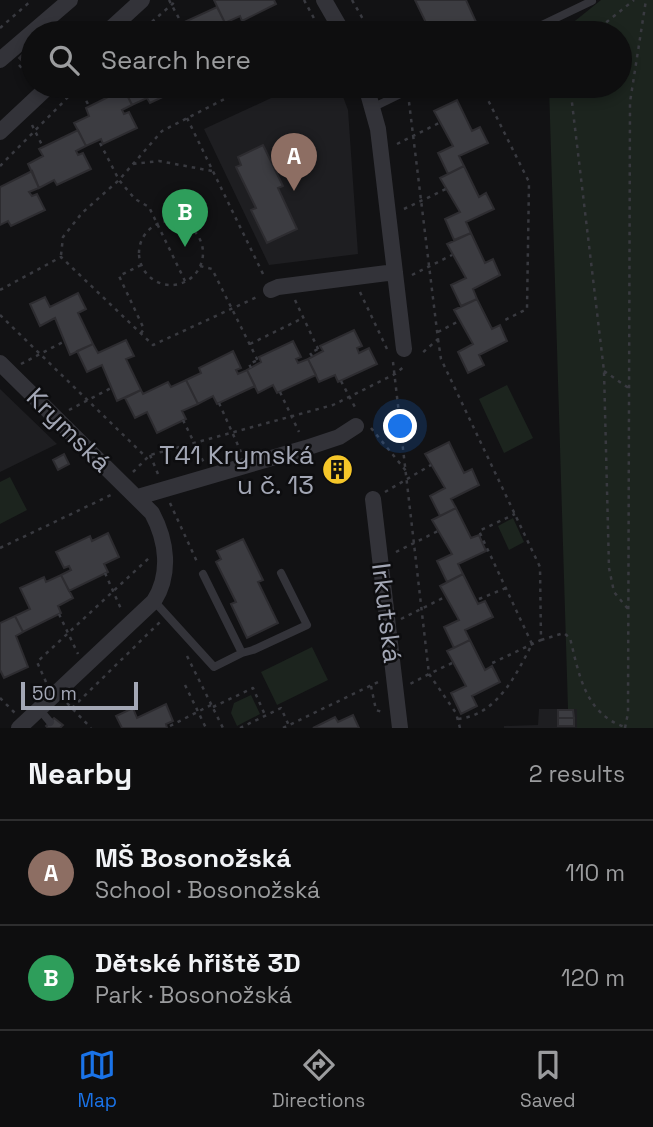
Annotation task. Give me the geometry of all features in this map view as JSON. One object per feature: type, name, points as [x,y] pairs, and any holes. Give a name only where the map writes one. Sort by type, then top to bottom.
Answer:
[{"type":"street","points":[[46,21],[70,0]]},
{"type":"street","points":[[119,21],[142,0]]},
{"type":"street","points":[[324,0],[336,21]]},
{"type":"street","points":[[0,60],[21,42]]},
{"type":"street","points":[[0,132],[36,98]]},
{"type":"street","points":[[371,98],[381,151],[405,358]]},
{"type":"street","points":[[271,290],[278,287],[395,277]]},
{"type":"street","name":"Krymská","points":[[4,366],[152,513],[161,528],[164,544],[164,579],[154,601]]},
{"type":"street","points":[[138,497],[306,448],[364,424]]},
{"type":"street","name":"Irkutská","points":[[373,499],[400,728]]},
{"type":"street","points":[[18,721],[39,709],[154,601]]},
{"type":"lane","points":[[550,21],[593,1]]},
{"type":"lane","points":[[374,107],[392,98]]},
{"type":"lane","points":[[154,601],[214,667],[307,625],[281,573]]},
{"type":"lane","points":[[203,575],[242,653]]},
{"type":"lane","points":[[39,709],[50,722]]},
{"type":"path","points":[[0,28],[32,0]]},
{"type":"path","points":[[169,0],[180,21]]},
{"type":"path","points":[[153,21],[177,0]]},
{"type":"path","points":[[304,0],[315,21]]},
{"type":"path","points":[[352,0],[364,21]]},
{"type":"path","points":[[608,21],[634,0]]},
{"type":"path","points":[[632,89],[646,0]]},
{"type":"path","points":[[0,166],[67,98]]},
{"type":"path","points":[[85,98],[89,106]]},
{"type":"path","points":[[61,257],[63,237],[82,213],[119,180],[162,131],[226,98]]},
{"type":"path","points":[[407,98],[441,359],[540,567],[541,640]]},
{"type":"path","points":[[487,98],[529,182],[527,309],[503,321]]},
{"type":"path","points":[[571,98],[604,371],[609,568],[614,592],[629,610]]},
{"type":"path","points":[[488,665],[541,640],[564,633],[570,638],[582,686],[611,723],[625,728],[628,713],[629,610],[631,98]]},
{"type":"path","points":[[24,109],[43,147]]},
{"type":"path","points":[[61,257],[153,345],[271,290],[187,118]]},
{"type":"path","points":[[381,151],[439,123]]},
{"type":"path","points":[[100,143],[119,180],[135,199],[149,207],[185,281]]},
{"type":"path","points":[[133,164],[159,161],[213,172]]},
{"type":"path","points":[[388,217],[446,189]]},
{"type":"path","points":[[174,222],[193,230],[202,249],[200,265],[192,277],[185,281],[173,285],[162,284],[153,280],[141,265],[141,243],[146,233],[158,225],[174,222]]},
{"type":"path","points":[[395,277],[430,266],[452,255]]},
{"type":"path","points":[[0,290],[61,257]]},
{"type":"path","points":[[141,265],[119,276],[144,329],[141,333]]},
{"type":"path","points":[[200,265],[212,269],[250,344],[258,362],[249,365],[251,368]]},
{"type":"path","points":[[358,289],[387,349]]},
{"type":"path","points":[[293,297],[319,351],[310,353],[312,356]]},
{"type":"path","points":[[0,315],[148,456],[160,481]]},
{"type":"path","points":[[250,344],[303,318]]},
{"type":"path","points":[[438,332],[459,321]]},
{"type":"path","points":[[128,478],[148,456],[333,405],[395,374],[405,358],[438,340]]},
{"type":"path","points":[[4,366],[63,342]]},
{"type":"path","points":[[405,358],[395,374],[429,674],[456,713],[460,728]]},
{"type":"path","points":[[604,371],[630,389]]},
{"type":"path","points":[[341,381],[364,424],[407,472]]},
{"type":"path","points":[[56,416],[111,388]]},
{"type":"path","points":[[280,392],[306,448]]},
{"type":"path","points":[[219,403],[246,465]]},
{"type":"path","points":[[183,420],[210,475]]},
{"type":"path","points":[[373,499],[431,465]]},
{"type":"path","points":[[0,548],[116,492]]},
{"type":"path","points":[[167,496],[203,575]]},
{"type":"path","points":[[515,514],[479,531],[532,644]]},
{"type":"path","points":[[380,559],[438,531]]},
{"type":"path","points":[[47,686],[37,662],[154,554]]},
{"type":"path","points":[[105,573],[128,625]]},
{"type":"path","points":[[479,599],[506,587]]},
{"type":"path","points":[[389,624],[445,597]]},
{"type":"path","points":[[59,614],[84,666]]},
{"type":"path","points":[[72,708],[166,614]]},
{"type":"path","points":[[458,719],[470,718],[489,707],[504,691],[532,644]]},
{"type":"path","points":[[404,687],[452,663]]},
{"type":"path","points":[[283,728],[290,727],[379,682]]},
{"type":"path","points":[[185,685],[206,728]]},
{"type":"path","points":[[371,686],[376,710],[388,713]]},
{"type":"path","points":[[170,726],[253,688],[265,715]]},
{"type":"path","points":[[207,695],[223,728]]},
{"type":"path","points":[[61,697],[91,728]]},
{"type":"path","points":[[0,698],[18,721]]},
{"type":"path","points":[[240,728],[281,708],[290,727]]},
{"type":"shaded area","points":[[601,0],[653,0],[653,728],[577,728],[577,709],[568,709],[549,98],[632,98],[632,21],[575,21]]},
{"type":"shaded area","points":[[271,98],[344,98],[348,110],[358,254],[269,265],[204,129]]},
{"type":"shaded area","points":[[507,385],[533,438],[504,453],[479,399]]},
{"type":"shaded area","points":[[0,389],[57,444],[0,472]]},
{"type":"shaded area","points":[[10,477],[27,510],[0,524],[0,482]]},
{"type":"shaded area","points":[[513,518],[524,542],[509,550],[498,526]]},
{"type":"shaded area","points":[[312,647],[328,680],[277,705],[261,672]]},
{"type":"shaded area","points":[[251,695],[260,714],[237,726],[231,713],[234,703]]},
{"type":"shaded area","points":[[539,709],[577,709],[577,728],[504,728],[538,725]]},
{"type":"building","points":[[214,0],[274,0],[276,4],[242,21],[240,16],[224,21]]},
{"type":"building","points":[[415,0],[466,0],[476,21],[425,21]]},
{"type":"building","points":[[217,7],[224,21],[187,21]]},
{"type":"building","points":[[106,98],[128,98],[132,105],[122,110],[124,114],[129,112],[137,128],[103,144],[101,139],[86,146],[74,123],[89,116],[86,108]]},
{"type":"building","points":[[129,98],[147,98],[132,105]]},
{"type":"building","points":[[147,98],[161,98],[150,103]]},
{"type":"building","points":[[457,100],[472,131],[480,127],[488,143],[459,156],[464,166],[448,174],[438,153],[453,146],[434,111]]},
{"type":"building","points":[[78,130],[86,146],[76,151],[78,155],[83,153],[91,169],[57,185],[54,180],[39,188],[28,164],[43,156],[39,149]]},
{"type":"building","points":[[263,145],[283,186],[278,188],[297,229],[267,243],[251,210],[256,208],[236,167],[241,165],[238,157]]},
{"type":"building","points":[[464,166],[479,197],[486,193],[494,209],[466,222],[471,233],[454,240],[445,219],[460,212],[440,178]]},
{"type":"building","points":[[32,171],[39,188],[29,192],[32,196],[37,194],[45,210],[11,226],[8,221],[0,225],[0,187]]},
{"type":"building","points":[[471,233],[485,263],[493,259],[500,275],[473,289],[477,299],[461,306],[451,285],[466,278],[447,244]]},
{"type":"building","points":[[78,293],[86,309],[78,313],[93,344],[70,355],[55,318],[40,326],[30,304],[45,297],[50,307]]},
{"type":"building","points":[[477,299],[492,329],[500,325],[507,341],[479,355],[484,365],[468,373],[458,352],[473,344],[454,310]]},
{"type":"building","points":[[354,330],[362,346],[357,348],[359,353],[369,348],[377,364],[338,382],[335,375],[319,382],[308,359],[323,351],[320,346]]},
{"type":"building","points":[[126,340],[134,356],[126,359],[141,390],[117,401],[102,365],[87,372],[77,351],[93,344],[98,353]]},
{"type":"building","points":[[293,341],[301,357],[296,359],[298,363],[308,359],[316,375],[277,393],[273,385],[258,393],[247,370],[261,362],[259,357]]},
{"type":"building","points":[[233,351],[241,368],[236,370],[238,374],[247,370],[255,386],[217,404],[213,396],[198,404],[186,380],[201,373],[199,368]]},
{"type":"building","points":[[186,380],[198,404],[182,411],[186,419],[157,433],[147,412],[135,418],[125,398],[141,390],[143,394],[168,382],[171,387]]},
{"type":"building","points":[[449,442],[464,473],[472,469],[479,485],[451,499],[456,508],[440,516],[430,496],[445,488],[425,454]]},
{"type":"building","points":[[64,454],[69,464],[58,470],[53,460]]},
{"type":"building","name":"T41 Krymská u č. 13","points":[[340,463],[345,473],[334,478],[329,468]]},
{"type":"building","points":[[456,508],[471,538],[479,535],[486,551],[458,564],[463,574],[447,582],[437,561],[452,554],[432,520]]},
{"type":"building","points":[[108,533],[119,557],[104,564],[108,572],[69,591],[61,575],[71,570],[69,566],[64,568],[56,552],[90,536],[92,541]]},
{"type":"building","points":[[243,539],[263,580],[258,582],[278,623],[247,638],[231,604],[236,602],[216,562],[221,559],[217,551]]},
{"type":"building","points":[[463,574],[478,604],[485,601],[493,617],[465,630],[470,640],[454,648],[444,627],[459,620],[440,586]]},
{"type":"building","points":[[61,575],[73,598],[58,606],[61,613],[23,632],[15,616],[30,609],[20,588],[44,577],[46,582]]},
{"type":"building","points":[[15,616],[23,632],[16,636],[28,667],[4,678],[0,670],[0,623]]},
{"type":"building","points":[[470,640],[485,670],[492,666],[500,682],[472,696],[477,706],[461,714],[451,693],[466,686],[447,651]]},
{"type":"building","points":[[166,704],[173,721],[166,724],[167,728],[122,728],[116,716],[133,708],[137,718]]},
{"type":"building","points":[[558,710],[573,710],[574,718],[558,718]]},
{"type":"building","points":[[353,715],[359,728],[313,728],[335,717],[338,722]]},
{"type":"building","points":[[54,718],[63,725],[60,728],[48,728],[46,726]]},
{"type":"building","points":[[558,718],[574,718],[574,726],[558,726]]},
{"type":"place","name":"MŠ Bosonožská","points":[[294,191]]},
{"type":"place","name":"Dětské hřiště 3D","points":[[185,247]]},
{"type":"place","name":"T41 Krymská u č. 13","points":[[337,470]]}]
